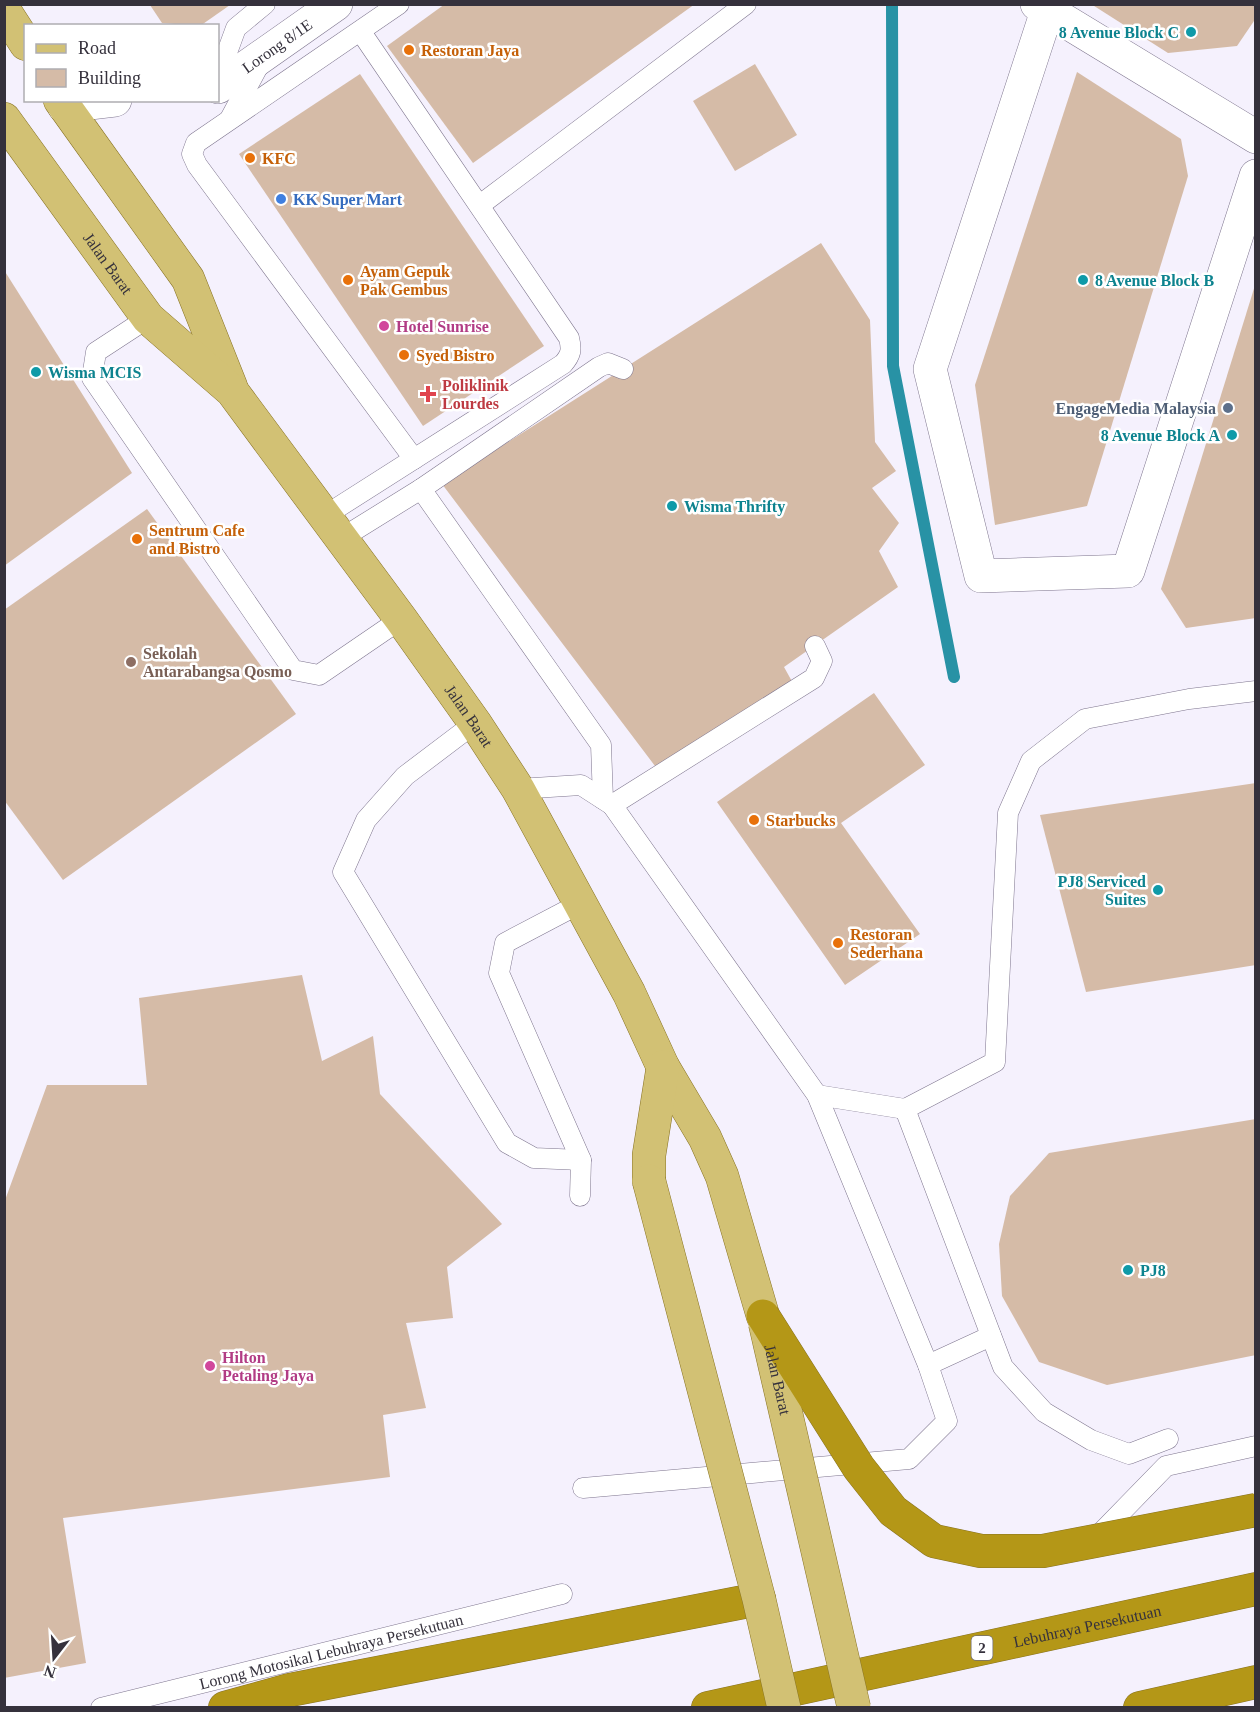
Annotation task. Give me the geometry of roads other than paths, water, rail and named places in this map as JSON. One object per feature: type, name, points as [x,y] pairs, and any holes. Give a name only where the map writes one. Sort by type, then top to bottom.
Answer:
[{"type":"highway","points":[[764,1316],[859,1468],[893,1511],[934,1541],[981,1551],[1043,1551],[1090,1544],[1256,1510]]},
{"type":"highway","name":"Lebuhraya Persekutuan","points":[[708,1707],[1256,1589]]},
{"type":"highway","points":[[225,1707],[290,1690],[759,1599]]},
{"type":"highway","points":[[1140,1707],[1256,1682]]},
{"type":"main road","points":[[4,10],[24,41]]},
{"type":"main road","name":"Jalan Barat","points":[[62,103],[188,279],[232,392]]},
{"type":"main road","name":"Jalan Barat","points":[[4,120],[148,318],[232,392],[334,526],[475,723],[518,789],[581,903],[629,993],[663,1067],[705,1138],[722,1176],[764,1316],[854,1707]]},
{"type":"main road","points":[[663,1067],[649,1155],[649,1181],[759,1599],[784,1707]]},
{"type":"street","name":"Lorong 8/1E","points":[[219,86],[336,4]]},
{"type":"street","points":[[1256,137],[1042,8],[930,369],[981,576],[1128,571],[1256,176]]},
{"type":"street","points":[[62,103],[80,102]]},
{"type":"lane","points":[[219,74],[236,28],[265,4]]},
{"type":"lane","points":[[399,4],[196,143],[192,154],[197,165],[414,459]]},
{"type":"lane","points":[[480,205],[746,4]]},
{"type":"lane","points":[[334,526],[414,459],[563,364],[570,357],[572,348],[569,338],[361,32]]},
{"type":"lane","points":[[230,119],[264,56]]},
{"type":"lane","points":[[148,318],[96,352],[92,378],[293,670],[319,675],[401,619]]},
{"type":"lane","points":[[334,526],[422,489],[599,366],[608,363],[623,369]]},
{"type":"lane","points":[[422,489],[601,745],[607,802]]},
{"type":"lane","points":[[607,802],[814,678],[822,661],[815,646]]},
{"type":"lane","points":[[817,1095],[905,1109],[995,1062],[1008,813],[1031,761],[1085,719],[1189,699],[1256,691]]},
{"type":"lane","points":[[475,723],[405,776],[366,820],[344,872],[507,1143],[534,1158],[581,1160]]},
{"type":"lane","points":[[518,789],[580,785],[607,802],[817,1095],[928,1365],[947,1421],[909,1459],[583,1488]]},
{"type":"lane","points":[[580,1196],[581,1160],[499,973],[505,943],[581,903]]},
{"type":"lane","points":[[905,1109],[1003,1367],[1044,1412],[1091,1440],[1129,1454],[1168,1439]]},
{"type":"lane","points":[[928,1365],[991,1336]]},
{"type":"lane","points":[[1090,1544],[1166,1466],[1256,1446]]},
{"type":"lane","name":"Lorong Motosikal Lebuhraya Persekutuan","points":[[101,1707],[561,1594]]},
{"type":"waterway","points":[[892,4],[893,366],[954,677]]},
{"type":"place","name":"8 Avenue Block C","points":[[1191,32]]},
{"type":"place","name":"Restoran Jaya","points":[[409,50]]},
{"type":"place","name":"KFC","points":[[250,158]]},
{"type":"place","name":"KK Super Mart","points":[[281,199]]},
{"type":"place","name":"Ayam Gepuk Pak Gembus","points":[[348,280]]},
{"type":"place","name":"8 Avenue Block B","points":[[1083,280]]},
{"type":"place","name":"Hotel Sunrise","points":[[384,326]]},
{"type":"place","name":"Syed Bistro","points":[[404,355]]},
{"type":"place","name":"Wisma MCIS","points":[[36,372]]},
{"type":"place","name":"Poliklinik Lourdes","points":[[428,394]]},
{"type":"place","name":"EngageMedia Malaysia","points":[[1228,408]]},
{"type":"place","name":"8 Avenue Block A","points":[[1232,435]]},
{"type":"place","name":"Wisma Thrifty","points":[[672,506]]},
{"type":"place","name":"Sentrum Cafe and Bistro","points":[[137,539]]},
{"type":"place","name":"Sekolah Antarabangsa Qosmo","points":[[131,662]]},
{"type":"place","name":"Starbucks","points":[[754,820]]},
{"type":"place","name":"PJ8 Serviced Suites","points":[[1158,890]]},
{"type":"place","name":"Restoran Sederhana","points":[[838,943]]},
{"type":"place","name":"PJ8","points":[[1128,1270]]},
{"type":"place","name":"Hilton Petaling Jaya","points":[[210,1366]]}]
